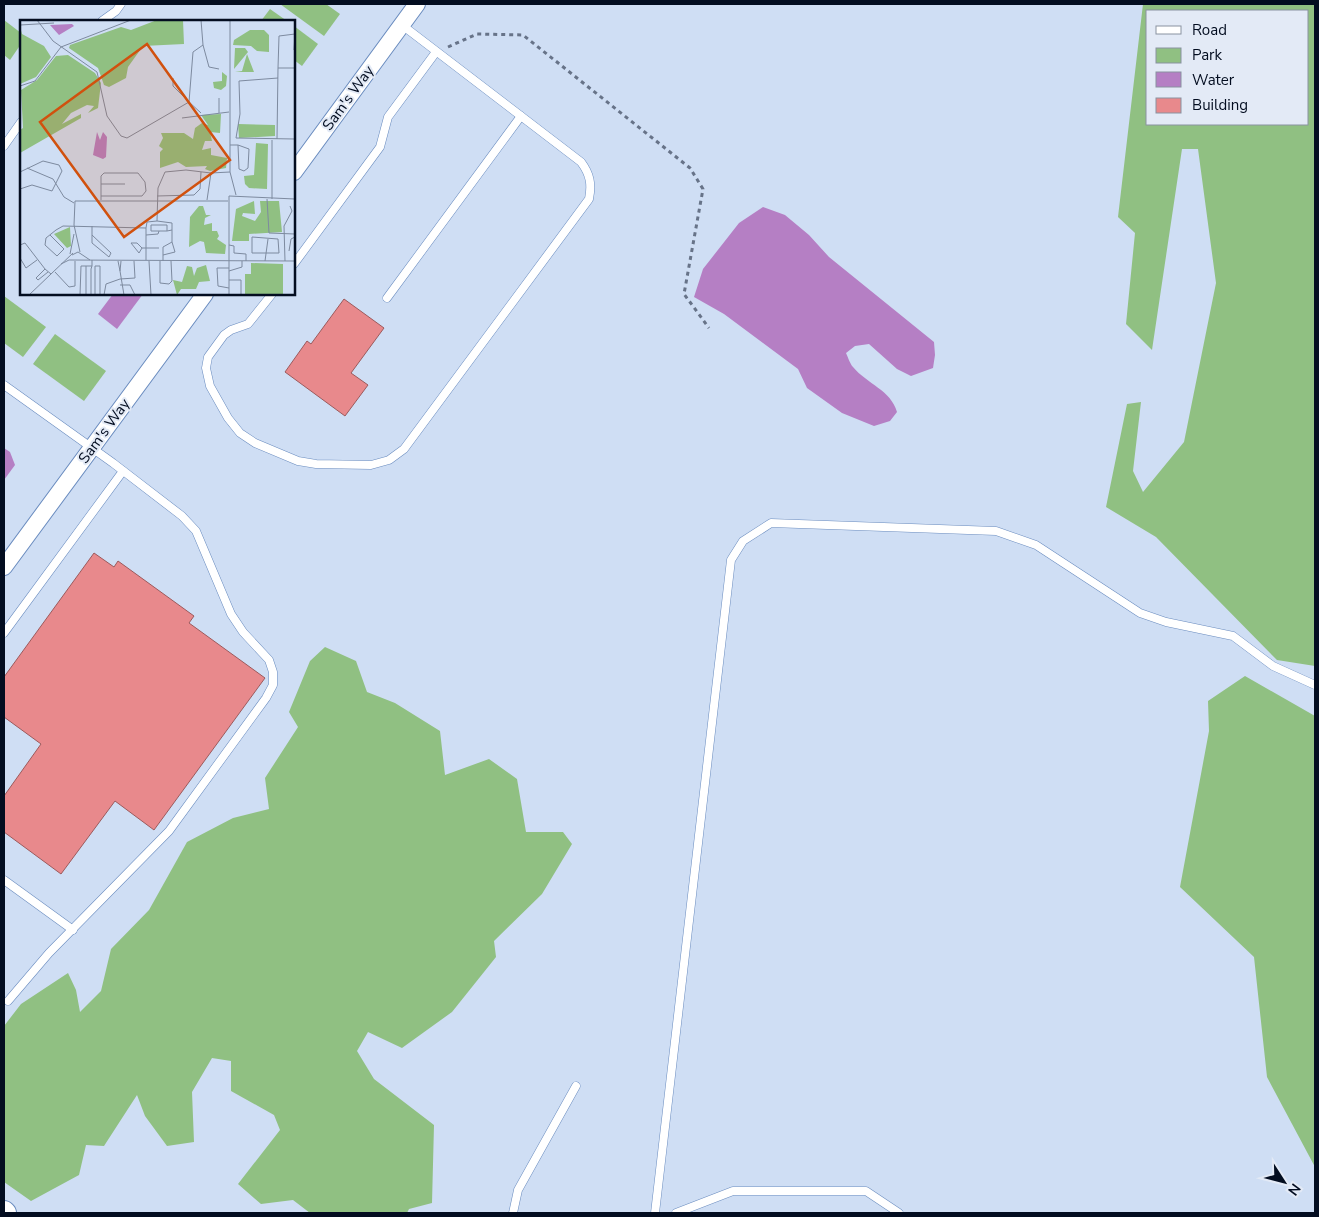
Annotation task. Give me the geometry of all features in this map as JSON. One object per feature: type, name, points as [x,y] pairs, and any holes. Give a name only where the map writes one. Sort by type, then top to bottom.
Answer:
[{"type":"street","name":"Sam's Way","points":[[295,171],[417,4]]},
{"type":"street","name":"Sam's Way","points":[[4,567],[204,295]]},
{"type":"lane","points":[[103,20],[116,11],[121,4]]},
{"type":"lane","points":[[271,295],[248,324],[231,330],[224,335],[208,357],[206,368],[210,386],[228,418],[240,433],[255,443],[298,461],[316,464],[371,465],[389,460],[404,449],[589,199],[592,187],[589,172],[581,162],[402,25]]},
{"type":"lane","points":[[295,263],[380,147],[388,116],[436,52]]},
{"type":"lane","points":[[387,298],[521,116]]},
{"type":"lane","points":[[4,146],[20,123]]},
{"type":"lane","points":[[4,385],[182,516],[196,531],[231,614],[243,632],[269,660],[273,672],[273,685],[266,698],[169,831],[5,1002]]},
{"type":"lane","points":[[4,633],[123,471]]},
{"type":"lane","points":[[655,1213],[731,560],[743,541],[771,523],[996,531],[1036,544],[1140,613],[1166,622],[1233,636],[1273,666],[1315,685]]},
{"type":"lane","points":[[4,880],[73,930]]},
{"type":"lane","points":[[513,1213],[518,1190],[576,1086]]},
{"type":"lane","points":[[676,1213],[733,1191],[866,1191],[899,1213]]},
{"type":"path","points":[[436,52],[477,34],[524,36],[690,168],[703,188],[684,294],[709,328]]},
{"type":"green space","points":[[280,4],[326,4],[340,14],[324,36]]},
{"type":"green space","points":[[1143,4],[1315,4],[1315,666],[1277,660],[1156,537],[1106,507],[1127,404],[1141,402],[1133,471],[1143,492],[1184,442],[1216,283],[1198,149],[1182,149],[1152,350],[1126,324],[1135,233],[1118,217]]},
{"type":"green space","points":[[270,9],[286,20],[262,20]]},
{"type":"green space","points":[[4,20],[20,32],[20,45],[10,60],[4,55]]},
{"type":"green space","points":[[295,27],[318,44],[302,66],[295,61]]},
{"type":"green space","points":[[4,296],[46,327],[23,357],[4,343]]},
{"type":"green space","points":[[55,334],[106,371],[84,401],[33,364]]},
{"type":"green space","points":[[325,647],[356,661],[367,692],[395,703],[440,731],[445,775],[489,759],[517,779],[526,832],[563,832],[572,844],[542,894],[494,941],[496,957],[452,1012],[402,1048],[368,1032],[357,1051],[374,1079],[434,1125],[432,1203],[409,1209],[407,1213],[310,1213],[293,1200],[261,1204],[238,1184],[280,1130],[274,1115],[231,1091],[231,1061],[212,1058],[192,1092],[194,1142],[167,1146],[145,1116],[137,1095],[104,1146],[86,1145],[79,1175],[31,1201],[4,1182],[4,1026],[21,1004],[68,973],[76,990],[80,1012],[101,991],[111,949],[149,910],[187,842],[233,818],[269,809],[265,778],[298,727],[289,712],[310,661]]},
{"type":"green space","points":[[1245,676],[1315,716],[1315,1167],[1267,1077],[1254,957],[1180,887],[1209,731],[1208,701]]},
{"type":"water","points":[[763,207],[785,215],[809,235],[829,257],[934,342],[933,368],[911,376],[897,369],[869,344],[855,346],[846,353],[853,367],[890,398],[894,404],[897,412],[890,421],[874,426],[842,413],[807,388],[798,369],[724,314],[694,297],[703,269],[739,223]]},
{"type":"water","points":[[112,295],[142,295],[117,329],[98,314]]},
{"type":"water","points":[[4,448],[10,452],[15,465],[4,480]]},
{"type":"building","points":[[344,299],[384,328],[351,373],[368,385],[345,416],[285,372],[307,341],[311,344]]},
{"type":"building","points":[[94,553],[114,567],[118,561],[194,616],[189,623],[265,678],[154,830],[115,801],[61,874],[4,832],[4,796],[41,744],[4,717],[4,677]]}]
